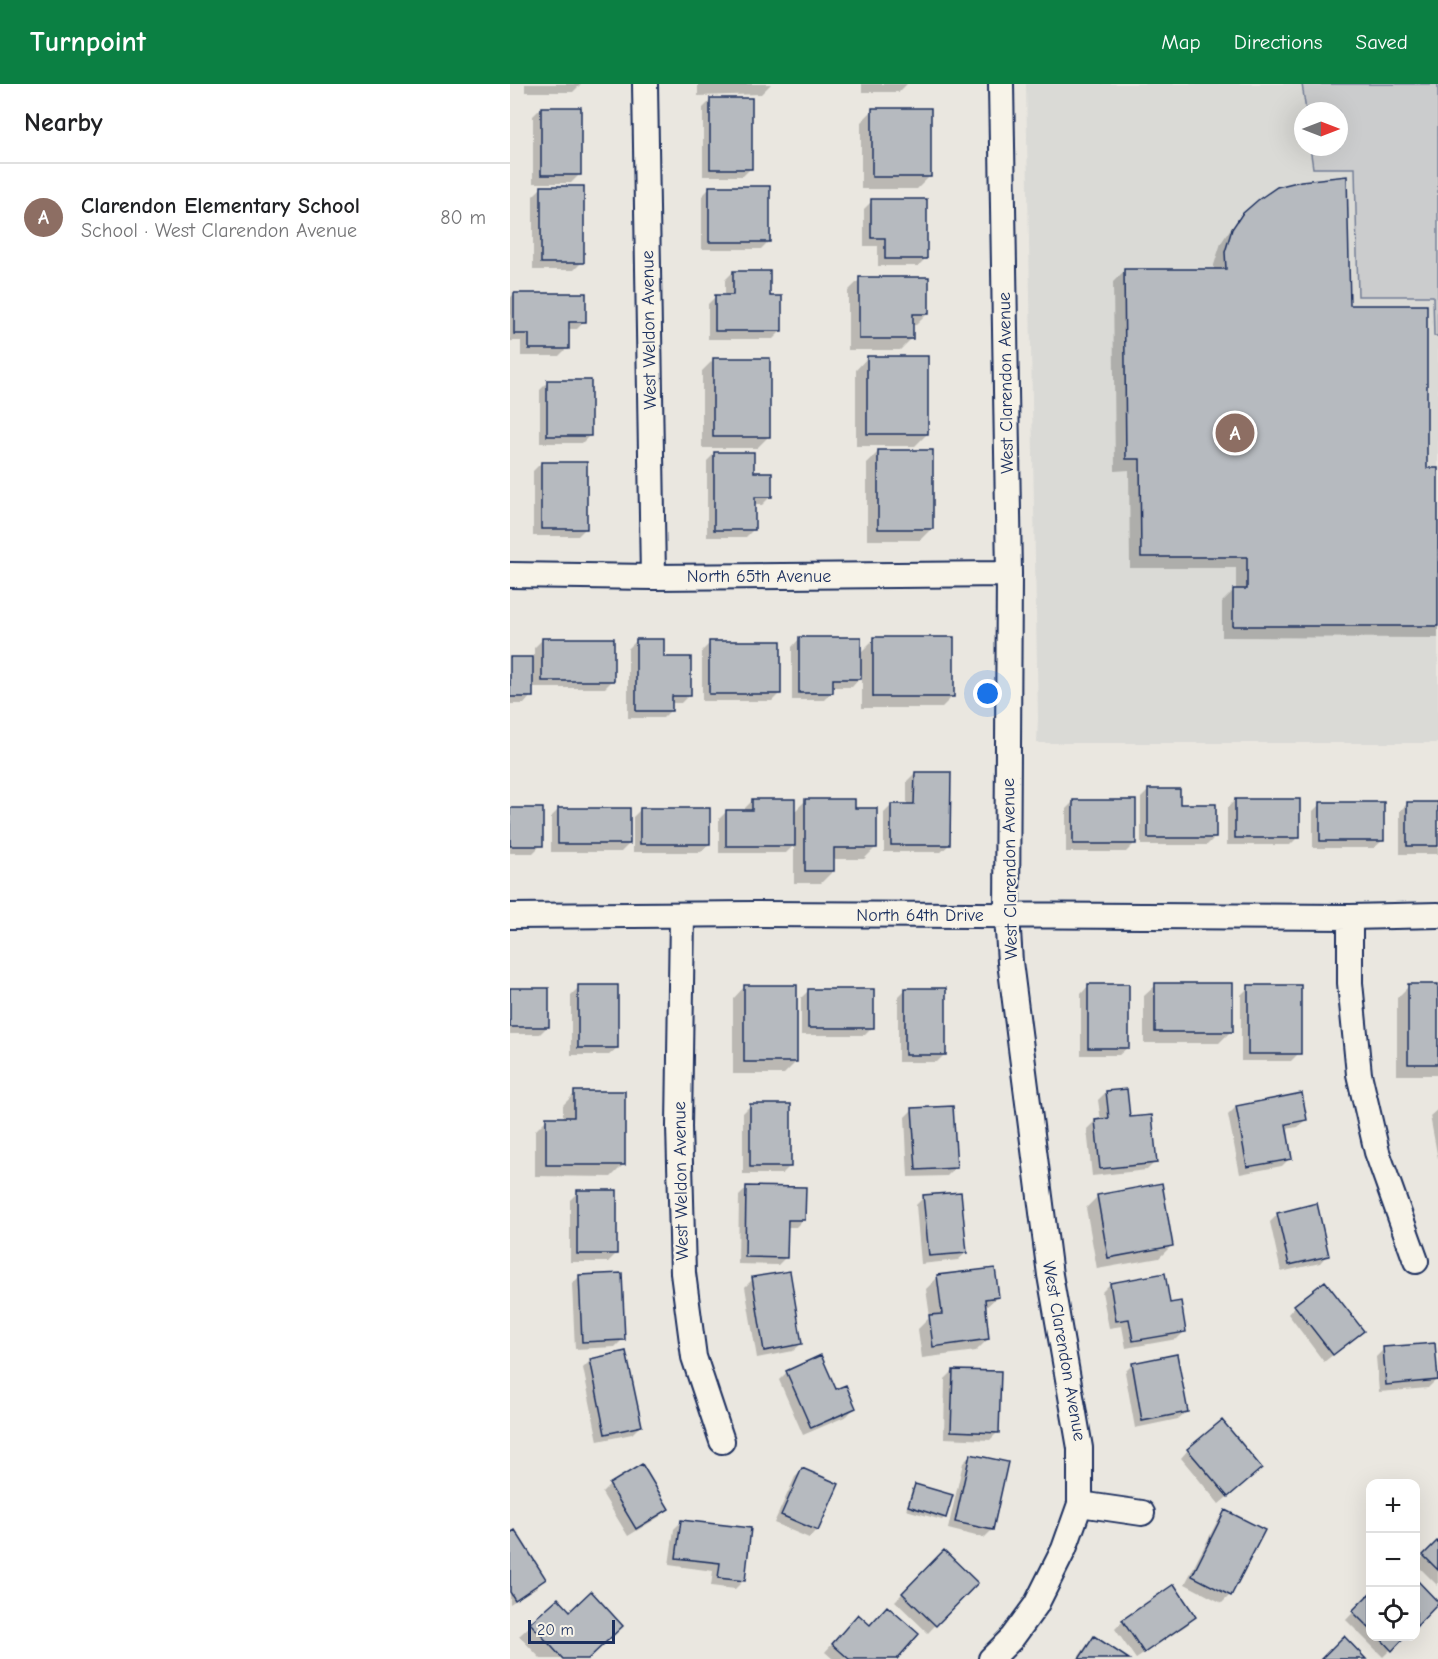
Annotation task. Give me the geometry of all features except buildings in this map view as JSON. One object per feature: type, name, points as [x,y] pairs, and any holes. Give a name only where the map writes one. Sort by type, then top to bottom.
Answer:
[{"type":"street","name":"West Weldon Avenue","points":[[645,84],[653,577]]},
{"type":"street","name":"West Clarendon Avenue","points":[[991,1659],[1012,1638],[1036,1605],[1064,1550],[1080,1504],[1080,1448],[1050,1275],[1013,985],[1007,916],[1009,574],[1001,84]]},
{"type":"street","name":"North 65th Avenue","points":[[510,575],[653,577],[1009,574]]},
{"type":"street","name":"North 64th Drive","points":[[510,916],[767,914],[1350,917],[1438,915]]},
{"type":"street","name":"West Weldon Avenue","points":[[682,916],[679,1127],[682,1273],[694,1357],[722,1441]]},
{"type":"street","points":[[1350,917],[1350,983],[1359,1074],[1377,1152],[1416,1261]]},
{"type":"street","points":[[1080,1504],[1142,1513]]},
{"type":"shaded area","points":[[1026,84],[1438,84],[1438,743],[1037,743]]},
{"type":"shaded area","points":[[1302,84],[1438,84],[1438,336],[1434,336],[1433,296],[1358,296],[1355,168],[1313,168],[1311,156],[1348,156],[1348,102],[1305,102]]},
{"type":"place","name":"Clarendon Elementary School","points":[[1235,433]]}]
